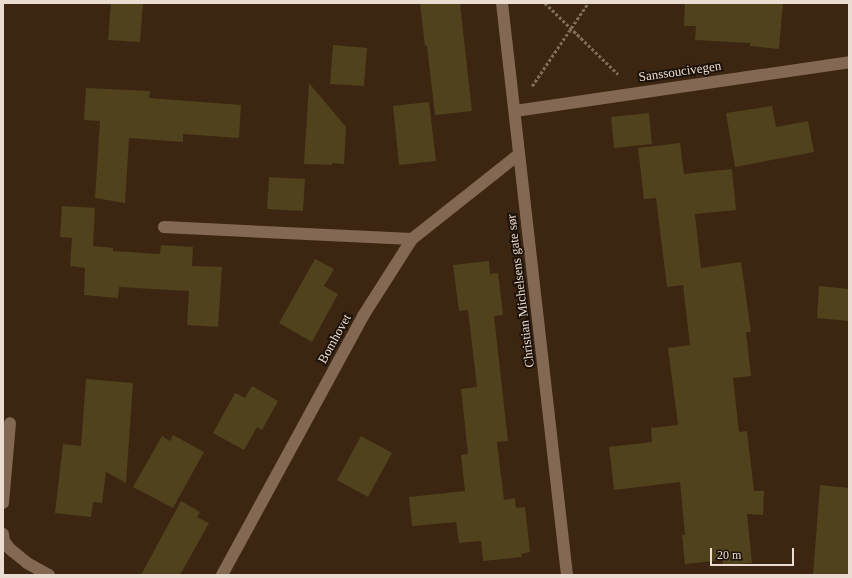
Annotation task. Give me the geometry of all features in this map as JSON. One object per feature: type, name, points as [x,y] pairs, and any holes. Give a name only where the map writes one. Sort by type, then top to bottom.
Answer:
[{"type":"street","name":"Christian Michelsens gate sør","points":[[502,3],[515,111],[518,155],[543,351],[567,575]]},
{"type":"street","name":"Sanssoucivegen","points":[[515,111],[849,62]]},
{"type":"street","name":"Bomhovet","points":[[222,575],[363,316],[412,239],[518,155]]},
{"type":"street","points":[[164,227],[412,239]]},
{"type":"street","points":[[3,503],[10,423]]},
{"type":"street","points":[[3,534],[4,541],[10,549],[28,563],[49,575]]},
{"type":"path","points":[[545,3],[572,27],[636,93]]},
{"type":"path","points":[[515,111],[588,3]]},
{"type":"building","points":[[111,3],[143,3],[140,42],[108,40]]},
{"type":"building","points":[[420,3],[460,3],[472,111],[435,115],[427,46],[425,46]]},
{"type":"building","points":[[685,3],[783,3],[779,49],[750,46],[750,43],[695,40],[696,26],[684,26]]},
{"type":"building","points":[[333,45],[367,48],[364,86],[330,84]]},
{"type":"building","points":[[309,83],[346,127],[344,164],[304,164]]},
{"type":"building","points":[[86,88],[150,91],[149,98],[241,105],[239,138],[183,134],[183,142],[129,138],[125,203],[95,198],[100,121],[84,120]]},
{"type":"building","points":[[429,102],[436,161],[399,165],[393,106]]},
{"type":"building","points":[[772,106],[776,127],[808,121],[814,152],[735,167],[726,113]]},
{"type":"building","points":[[649,113],[652,144],[614,148],[611,117]]},
{"type":"building","points":[[680,143],[684,174],[732,169],[736,210],[695,214],[701,268],[741,262],[751,332],[746,332],[751,376],[733,378],[739,432],[747,431],[754,491],[764,491],[763,515],[747,514],[752,563],[723,565],[722,560],[685,564],[682,535],[685,535],[680,482],[614,490],[609,447],[652,442],[651,428],[678,425],[668,348],[690,345],[683,285],[667,287],[656,198],[644,199],[638,148]]},
{"type":"building","points":[[269,177],[305,179],[303,211],[267,209]]},
{"type":"building","points":[[62,206],[95,208],[93,246],[113,248],[113,251],[160,254],[161,245],[193,247],[192,266],[222,267],[218,327],[187,325],[189,291],[119,287],[118,298],[84,295],[85,268],[70,266],[72,238],[60,237]]},
{"type":"building","points":[[315,259],[334,269],[324,286],[338,294],[312,342],[279,323]]},
{"type":"building","points":[[489,261],[490,274],[498,273],[503,315],[494,316],[508,441],[497,442],[504,500],[515,498],[516,508],[525,507],[530,552],[521,554],[522,557],[483,561],[481,541],[459,543],[456,522],[412,526],[409,497],[465,491],[461,455],[468,454],[461,389],[477,387],[468,310],[459,311],[453,265]]},
{"type":"building","points":[[819,286],[849,289],[849,321],[817,318]]},
{"type":"building","points":[[86,379],[133,383],[126,483],[106,472],[102,503],[93,502],[91,517],[55,513],[63,444],[81,446]]},
{"type":"building","points":[[252,386],[278,401],[262,430],[257,427],[244,450],[213,433],[235,393],[245,398]]},
{"type":"building","points":[[173,435],[204,452],[173,508],[133,487],[162,436],[170,441]]},
{"type":"building","points":[[361,436],[392,453],[368,497],[337,480]]},
{"type":"building","points":[[820,485],[849,488],[849,575],[813,575]]},
{"type":"building","points":[[181,501],[200,512],[197,517],[209,523],[180,575],[141,575]]}]
